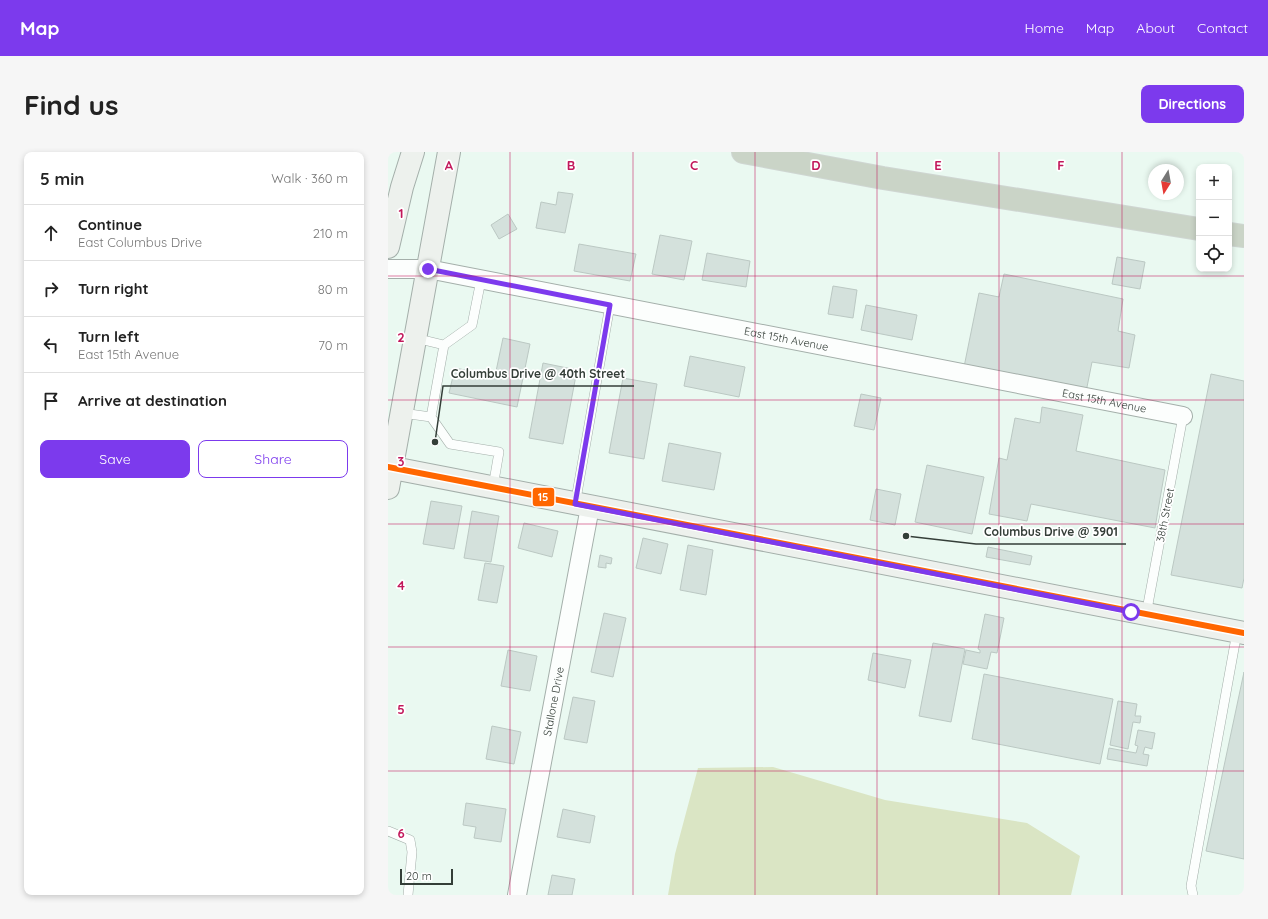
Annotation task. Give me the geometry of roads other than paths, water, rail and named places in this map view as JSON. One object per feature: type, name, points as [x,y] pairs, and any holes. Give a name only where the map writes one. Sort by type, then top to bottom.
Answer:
[{"type":"highway","points":[[743,152],[890,179],[1196,229]]},
{"type":"highway","points":[[1232,234],[1244,236]]},
{"type":"main road","points":[[388,247],[402,187],[413,152]]},
{"type":"main road","points":[[448,152],[402,413],[389,475],[493,488],[1240,633]]},
{"type":"street","name":"East 15th Avenue","points":[[388,269],[428,269],[1183,416]]},
{"type":"street","name":"Stallone Drive","points":[[516,895],[583,506]]},
{"type":"lane","points":[[481,280],[472,325],[444,345],[431,417],[450,444],[499,452],[493,488]]},
{"type":"lane","points":[[583,506],[610,305]]},
{"type":"lane","points":[[415,338],[444,345]]},
{"type":"lane","points":[[402,413],[431,417]]},
{"type":"lane","name":"38th Street","points":[[1146,615],[1183,416]]},
{"type":"lane","points":[[1193,895],[1192,886],[1198,847],[1240,633]]},
{"type":"lane","points":[[388,831],[410,840],[412,852],[408,895]]},
{"type":"place","name":"Columbus Drive @ 40th Street","points":[[435,442]]},
{"type":"place","name":"Columbus Drive @ 3901","points":[[906,536]]}]
